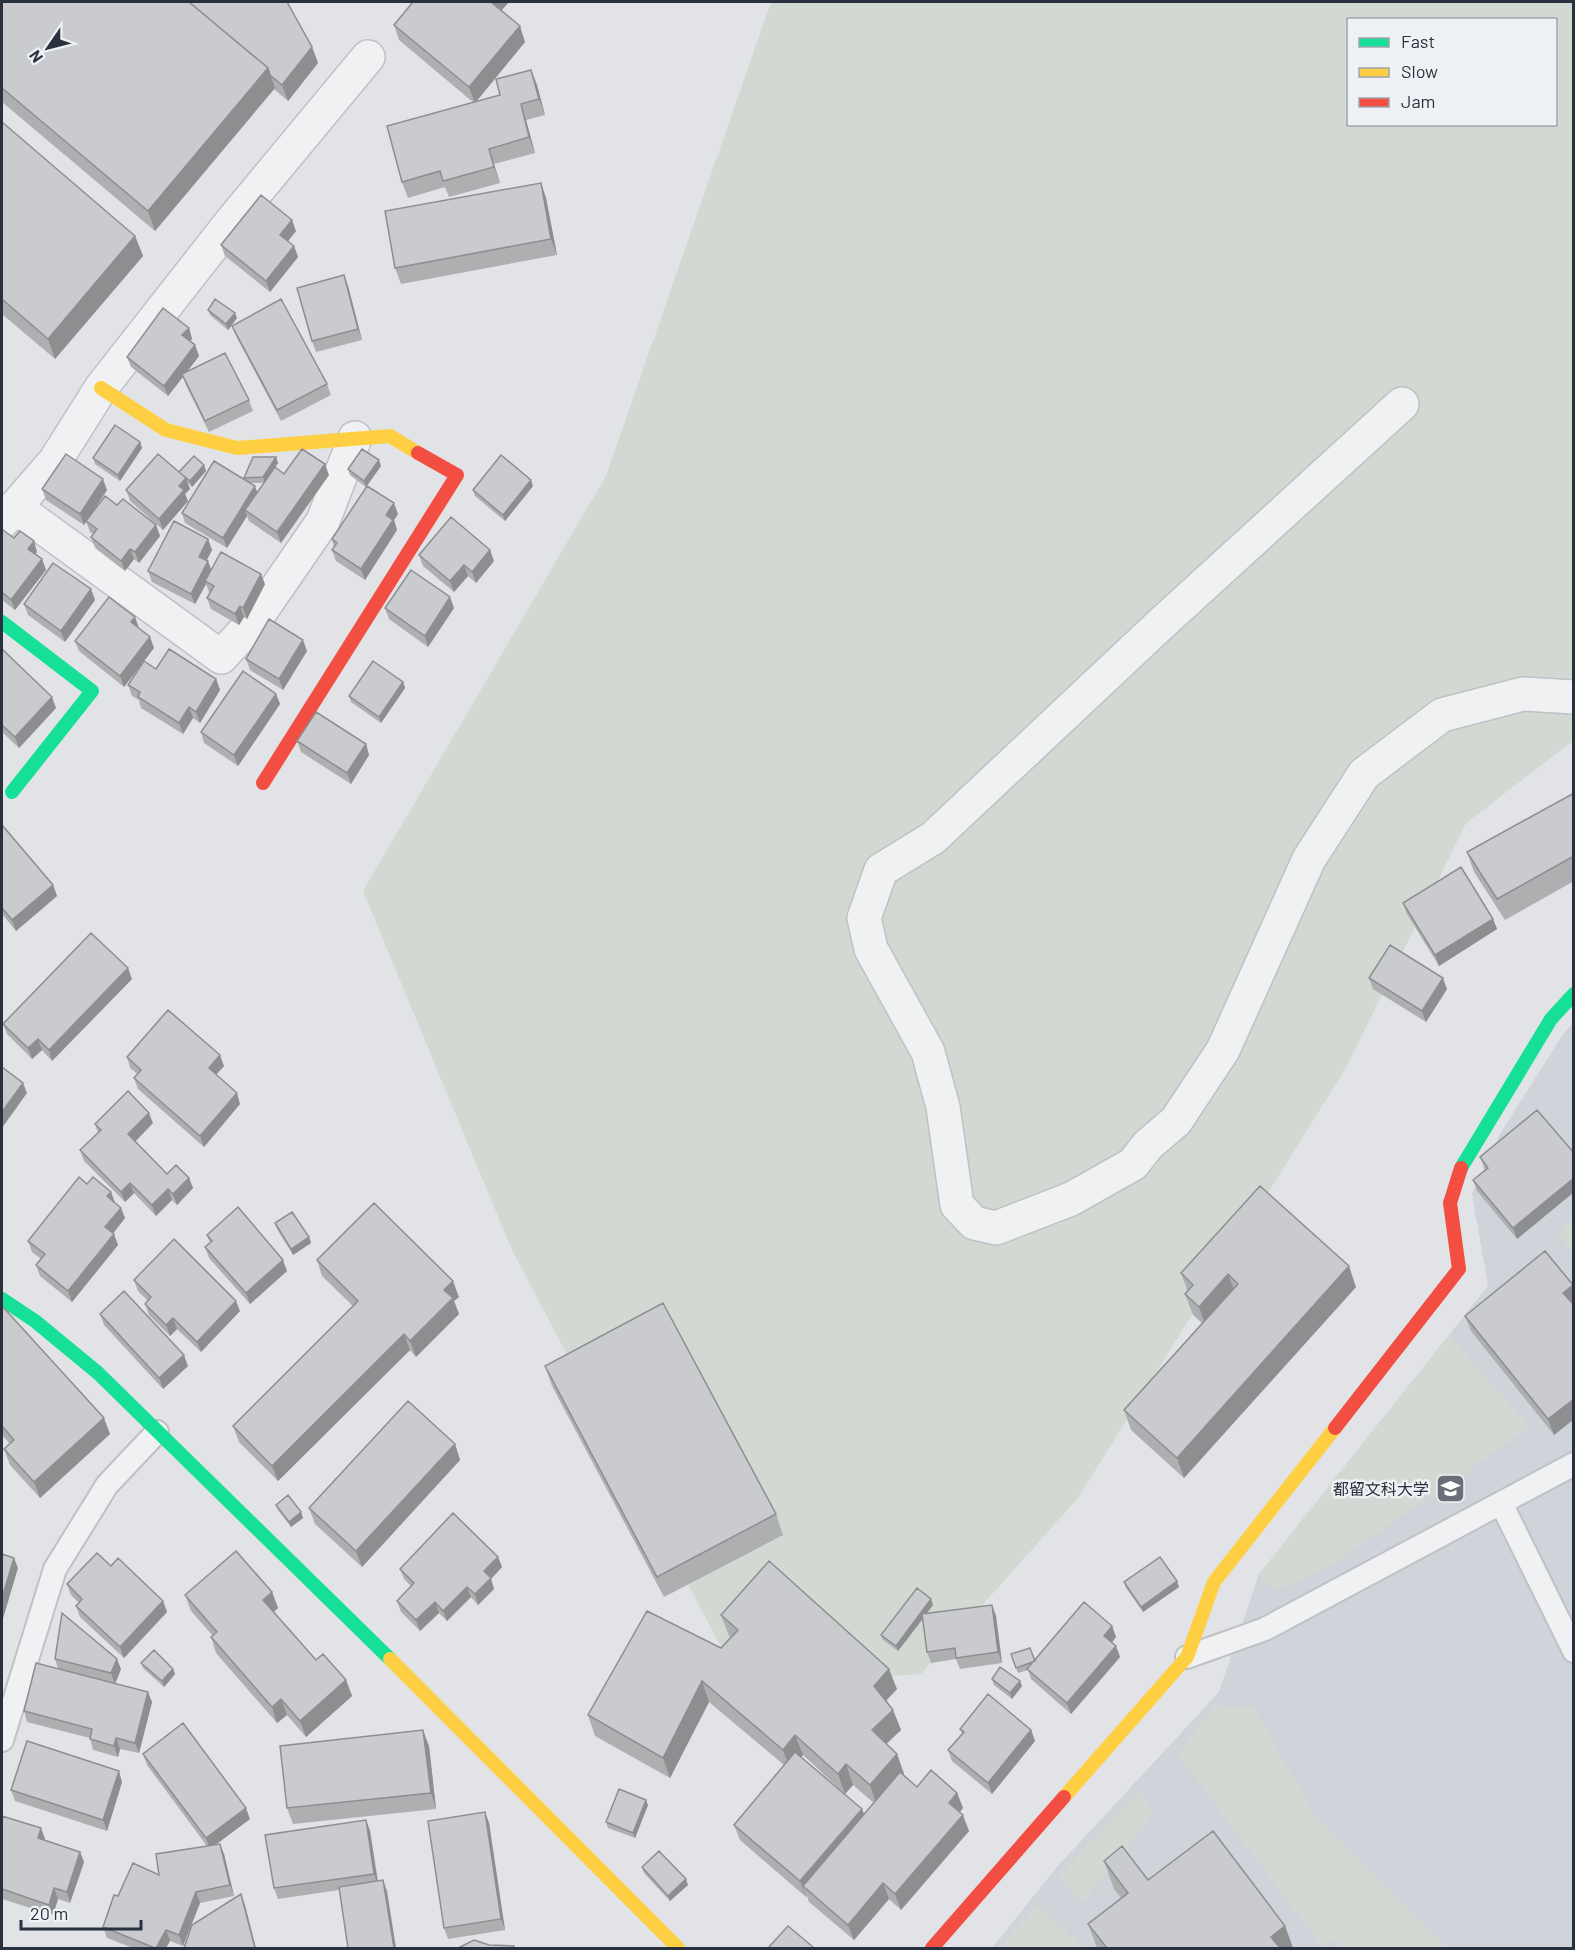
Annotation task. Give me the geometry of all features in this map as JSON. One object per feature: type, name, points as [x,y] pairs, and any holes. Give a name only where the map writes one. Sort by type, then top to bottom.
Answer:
[{"type":"street","points":[[355,438],[323,521],[254,621],[221,657],[8,514],[55,461],[101,388],[232,221],[368,57]]},
{"type":"street","points":[[101,388],[166,430],[237,448],[390,436],[457,474],[263,783]]},
{"type":"street","points":[[1402,404],[1162,623],[933,838],[881,870],[864,918],[871,949],[928,1052],[943,1107],[957,1205],[974,1223],[996,1228],[1071,1199],[1133,1164],[1148,1145],[1176,1121],[1224,1050],[1309,859],[1364,774],[1442,715],[1523,694],[1574,697]]},
{"type":"street","points":[[2,622],[92,691],[12,792]]},
{"type":"street","points":[[932,1948],[1187,1657],[1214,1581],[1459,1269],[1450,1203],[1463,1162],[1551,1019],[1574,994]]},
{"type":"street","points":[[2,1299],[34,1318],[118,1392],[509,1775],[678,1948]]},
{"type":"lane","points":[[2,1740],[55,1569],[107,1485],[157,1432]]},
{"type":"lane","points":[[1187,1657],[1265,1629],[1574,1464]]},
{"type":"lane","points":[[1500,1503],[1574,1651]]},
{"type":"shaded area","points":[[771,2],[1573,2],[1573,741],[1466,823],[1347,1066],[1078,1498],[921,1674],[742,1687],[511,1248],[363,891],[606,476]]},
{"type":"shaded area","name":"都留文科大学","points":[[1573,1023],[1573,1948],[992,1948],[1056,1868],[1219,1692],[1259,1574],[1488,1286],[1472,1194],[1500,1134],[1563,1034]]},
{"type":"shaded area","points":[[1573,1217],[1573,1253],[1557,1233]]},
{"type":"shaded area","points":[[1449,1336],[1530,1427],[1330,1566],[1273,1591],[1259,1574]]},
{"type":"shaded area","points":[[1215,1705],[1253,1707],[1316,1817],[1447,1948],[1341,1948],[1334,1940],[1321,1945],[1178,1754]]},
{"type":"shaded area","points":[[1140,1790],[1153,1815],[1083,1901],[1058,1877]]},
{"type":"shaded area","points":[[1037,1904],[1083,1948],[1000,1948]]},
{"type":"building","points":[[2,2],[189,2],[268,68],[148,211],[2,88]]},
{"type":"building","points":[[189,2],[287,2],[312,47],[282,85],[270,75],[268,68]]},
{"type":"building","points":[[413,2],[491,2],[520,26],[469,87],[394,25]]},
{"type":"building","points":[[531,70],[539,99],[521,104],[529,137],[489,149],[494,167],[443,181],[440,171],[402,182],[387,126],[500,95],[496,79]]},
{"type":"building","points":[[2,122],[135,236],[48,339],[2,299]]},
{"type":"building","points":[[541,183],[551,239],[395,268],[385,211]]},
{"type":"building","points":[[261,195],[292,220],[280,235],[294,246],[266,281],[221,245]]},
{"type":"building","points":[[344,275],[358,329],[312,341],[297,288]]},
{"type":"building","points":[[215,299],[235,313],[226,324],[208,310]]},
{"type":"building","points":[[281,299],[327,384],[277,410],[232,326]]},
{"type":"building","points":[[163,308],[189,328],[182,335],[195,345],[164,386],[127,357]]},
{"type":"building","points":[[225,353],[249,400],[205,421],[182,374]]},
{"type":"building","points":[[115,425],[140,442],[118,475],[93,458]]},
{"type":"building","points":[[302,449],[325,464],[277,532],[245,510],[275,467],[284,474]]},
{"type":"building","points":[[362,449],[379,460],[364,481],[348,469]]},
{"type":"building","points":[[66,454],[103,479],[80,514],[42,489]]},
{"type":"building","points":[[158,454],[186,478],[179,486],[184,490],[159,519],[126,490]]},
{"type":"building","points":[[501,455],[531,480],[503,515],[473,490]]},
{"type":"building","points":[[194,456],[204,465],[190,481],[179,472]]},
{"type":"building","points":[[253,457],[276,457],[263,477],[244,478]]},
{"type":"building","points":[[214,461],[255,486],[223,538],[182,513]]},
{"type":"building","points":[[367,486],[394,503],[386,515],[393,520],[361,569],[332,550],[337,543],[332,539]]},
{"type":"building","points":[[105,496],[117,505],[123,499],[156,525],[135,552],[130,549],[121,561],[91,537],[97,529],[86,521]]},
{"type":"building","points":[[451,517],[490,550],[472,572],[464,565],[450,581],[419,555]]},
{"type":"building","points":[[174,521],[208,539],[199,557],[208,561],[191,594],[148,571]]},
{"type":"building","points":[[3,530],[14,538],[20,531],[34,541],[28,549],[42,559],[11,600],[2,592]]},
{"type":"building","points":[[221,552],[261,574],[243,608],[240,606],[235,614],[207,598],[214,586],[205,581]]},
{"type":"building","points":[[53,563],[91,589],[61,631],[24,604]]},
{"type":"building","points":[[411,570],[450,597],[425,636],[385,608]]},
{"type":"building","points":[[109,597],[135,617],[131,622],[150,637],[120,676],[75,641]]},
{"type":"building","points":[[269,619],[303,640],[279,679],[246,659]]},
{"type":"building","points":[[2,649],[52,697],[15,737],[2,725]]},
{"type":"building","points":[[169,649],[216,679],[196,712],[189,707],[179,723],[138,697],[140,692],[128,685],[144,661],[156,669]]},
{"type":"building","points":[[373,661],[403,682],[379,717],[349,696]]},
{"type":"building","points":[[243,671],[276,694],[234,755],[201,732]]},
{"type":"building","points":[[316,712],[366,744],[347,773],[297,741]]},
{"type":"building","points":[[1574,793],[1574,856],[1497,899],[1467,852]]},
{"type":"building","points":[[2,825],[53,885],[12,920],[2,908]]},
{"type":"building","points":[[1461,867],[1493,919],[1435,955],[1403,903]]},
{"type":"building","points":[[91,933],[128,968],[49,1050],[38,1039],[28,1048],[3,1024]]},
{"type":"building","points":[[1390,945],[1443,978],[1422,1011],[1369,978]]},
{"type":"building","points":[[168,1010],[220,1055],[209,1068],[237,1093],[200,1136],[134,1078],[141,1070],[127,1057]]},
{"type":"building","points":[[2,1067],[23,1083],[2,1112]]},
{"type":"building","points":[[128,1091],[149,1113],[128,1134],[167,1174],[176,1165],[189,1178],[173,1194],[168,1189],[152,1205],[130,1183],[121,1192],[80,1150],[101,1130],[95,1124]]},
{"type":"building","points":[[1537,1110],[1574,1153],[1574,1178],[1513,1228],[1473,1180],[1488,1168],[1480,1157]]},
{"type":"building","points":[[79,1177],[87,1184],[93,1177],[111,1192],[107,1196],[121,1208],[105,1227],[114,1234],[68,1291],[36,1265],[45,1254],[28,1241]]},
{"type":"building","points":[[1260,1186],[1349,1266],[1177,1458],[1124,1410],[1238,1284],[1228,1274],[1199,1307],[1185,1294],[1193,1285],[1181,1273]]},
{"type":"building","points":[[374,1203],[453,1281],[444,1290],[453,1298],[410,1341],[404,1334],[272,1466],[233,1426],[358,1301],[317,1260]]},
{"type":"building","points":[[238,1207],[283,1260],[246,1293],[205,1247],[212,1241],[207,1235]]},
{"type":"building","points":[[292,1212],[309,1237],[291,1249],[275,1223]]},
{"type":"building","points":[[174,1239],[236,1301],[197,1342],[173,1318],[166,1325],[145,1304],[151,1297],[134,1280]]},
{"type":"building","points":[[1545,1251],[1573,1285],[1563,1293],[1574,1305],[1574,1399],[1548,1419],[1465,1316]]},
{"type":"building","points":[[124,1291],[184,1355],[159,1378],[100,1314]]},
{"type":"building","points":[[663,1303],[776,1514],[657,1577],[545,1366]]},
{"type":"building","points":[[2,1306],[104,1418],[34,1482],[4,1449],[14,1440],[2,1426]]},
{"type":"building","points":[[408,1401],[455,1444],[356,1551],[309,1508]]},
{"type":"building","points":[[288,1495],[301,1512],[289,1522],[276,1505]]},
{"type":"building","points":[[453,1513],[498,1557],[484,1571],[491,1578],[475,1594],[467,1587],[443,1611],[435,1602],[416,1620],[397,1601],[414,1583],[400,1569]]},
{"type":"building","points":[[236,1551],[272,1592],[263,1600],[316,1660],[323,1654],[346,1680],[300,1721],[281,1699],[272,1707],[211,1637],[217,1632],[185,1595]]},
{"type":"building","points":[[97,1553],[111,1566],[118,1558],[163,1601],[120,1647],[76,1606],[82,1599],[67,1584]]},
{"type":"building","points":[[2,1554],[14,1558],[2,1598]]},
{"type":"building","points":[[1160,1557],[1177,1581],[1141,1607],[1124,1582]]},
{"type":"building","points":[[769,1561],[889,1669],[874,1686],[893,1710],[872,1730],[897,1754],[870,1785],[846,1764],[838,1774],[795,1735],[783,1750],[702,1681],[663,1758],[588,1715],[647,1611],[721,1648],[738,1630],[721,1615]]},
{"type":"building","points":[[917,1588],[931,1599],[896,1646],[881,1635]]},
{"type":"building","points":[[1084,1602],[1112,1626],[1104,1636],[1116,1646],[1067,1703],[1027,1669]]},
{"type":"building","points":[[992,1605],[998,1652],[956,1658],[955,1648],[927,1652],[922,1614]]},
{"type":"building","points":[[62,1613],[117,1659],[111,1673],[55,1659]]},
{"type":"building","points":[[1030,1648],[1035,1661],[1016,1668],[1011,1654]]},
{"type":"building","points":[[154,1650],[173,1669],[162,1681],[141,1663]]},
{"type":"building","points":[[36,1663],[148,1692],[135,1743],[116,1738],[114,1746],[90,1739],[92,1729],[24,1711]]},
{"type":"building","points":[[1000,1667],[1020,1681],[1010,1693],[992,1679]]},
{"type":"building","points":[[988,1694],[1031,1730],[988,1783],[948,1750],[964,1732],[960,1729]]},
{"type":"building","points":[[183,1723],[246,1808],[206,1838],[143,1754]]},
{"type":"building","points":[[423,1730],[431,1793],[287,1808],[280,1746]]},
{"type":"building","points":[[27,1741],[119,1771],[103,1820],[11,1790]]},
{"type":"building","points":[[795,1752],[862,1809],[800,1881],[734,1825]]},
{"type":"building","points":[[931,1770],[957,1793],[949,1803],[963,1815],[895,1894],[883,1883],[848,1925],[803,1886],[900,1772],[917,1787]]},
{"type":"building","points":[[619,1789],[646,1800],[633,1833],[606,1822]]},
{"type":"building","points":[[485,1812],[501,1919],[444,1928],[428,1821]]},
{"type":"building","points":[[2,1816],[41,1828],[38,1838],[80,1852],[67,1892],[54,1888],[49,1905],[2,1889]]},
{"type":"building","points":[[366,1820],[374,1874],[274,1888],[265,1835]]},
{"type":"building","points":[[1213,1831],[1285,1926],[1271,1937],[1280,1948],[1107,1948],[1088,1924],[1128,1893],[1104,1861],[1122,1846],[1148,1880]]},
{"type":"building","points":[[220,1844],[230,1885],[196,1892],[179,1935],[166,1930],[155,1948],[103,1927],[114,1895],[118,1896],[133,1863],[159,1875],[156,1854]]},
{"type":"building","points":[[659,1851],[686,1879],[668,1896],[642,1867]]},
{"type":"building","points":[[383,1880],[394,1948],[348,1948],[339,1887]]},
{"type":"building","points":[[241,1894],[255,1948],[184,1948],[192,1925]]},
{"type":"building","points":[[788,1926],[813,1947],[768,1948]]},
{"type":"building","points":[[474,1940],[489,1945],[514,1946],[514,1948],[458,1948]]},
{"type":"traffic: fast","points":[[2,622],[92,691],[12,792]]},
{"type":"traffic: fast","points":[[1461,1168],[1551,1019],[1574,994]]},
{"type":"traffic: fast","points":[[2,1299],[35,1321],[98,1373],[390,1659]]},
{"type":"traffic: slow","points":[[101,388],[166,430],[237,448],[390,436],[418,453]]},
{"type":"traffic: slow","points":[[1064,1797],[1187,1657],[1214,1582],[1335,1428]]},
{"type":"traffic: slow","points":[[390,1659],[678,1948]]},
{"type":"traffic: jam","points":[[263,783],[457,475],[418,453]]},
{"type":"traffic: jam","points":[[1335,1428],[1459,1269],[1450,1203],[1461,1168]]},
{"type":"traffic: jam","points":[[932,1948],[1064,1797]]},
{"type":"place","name":"都留文科大学","points":[[1450,1489]]}]
